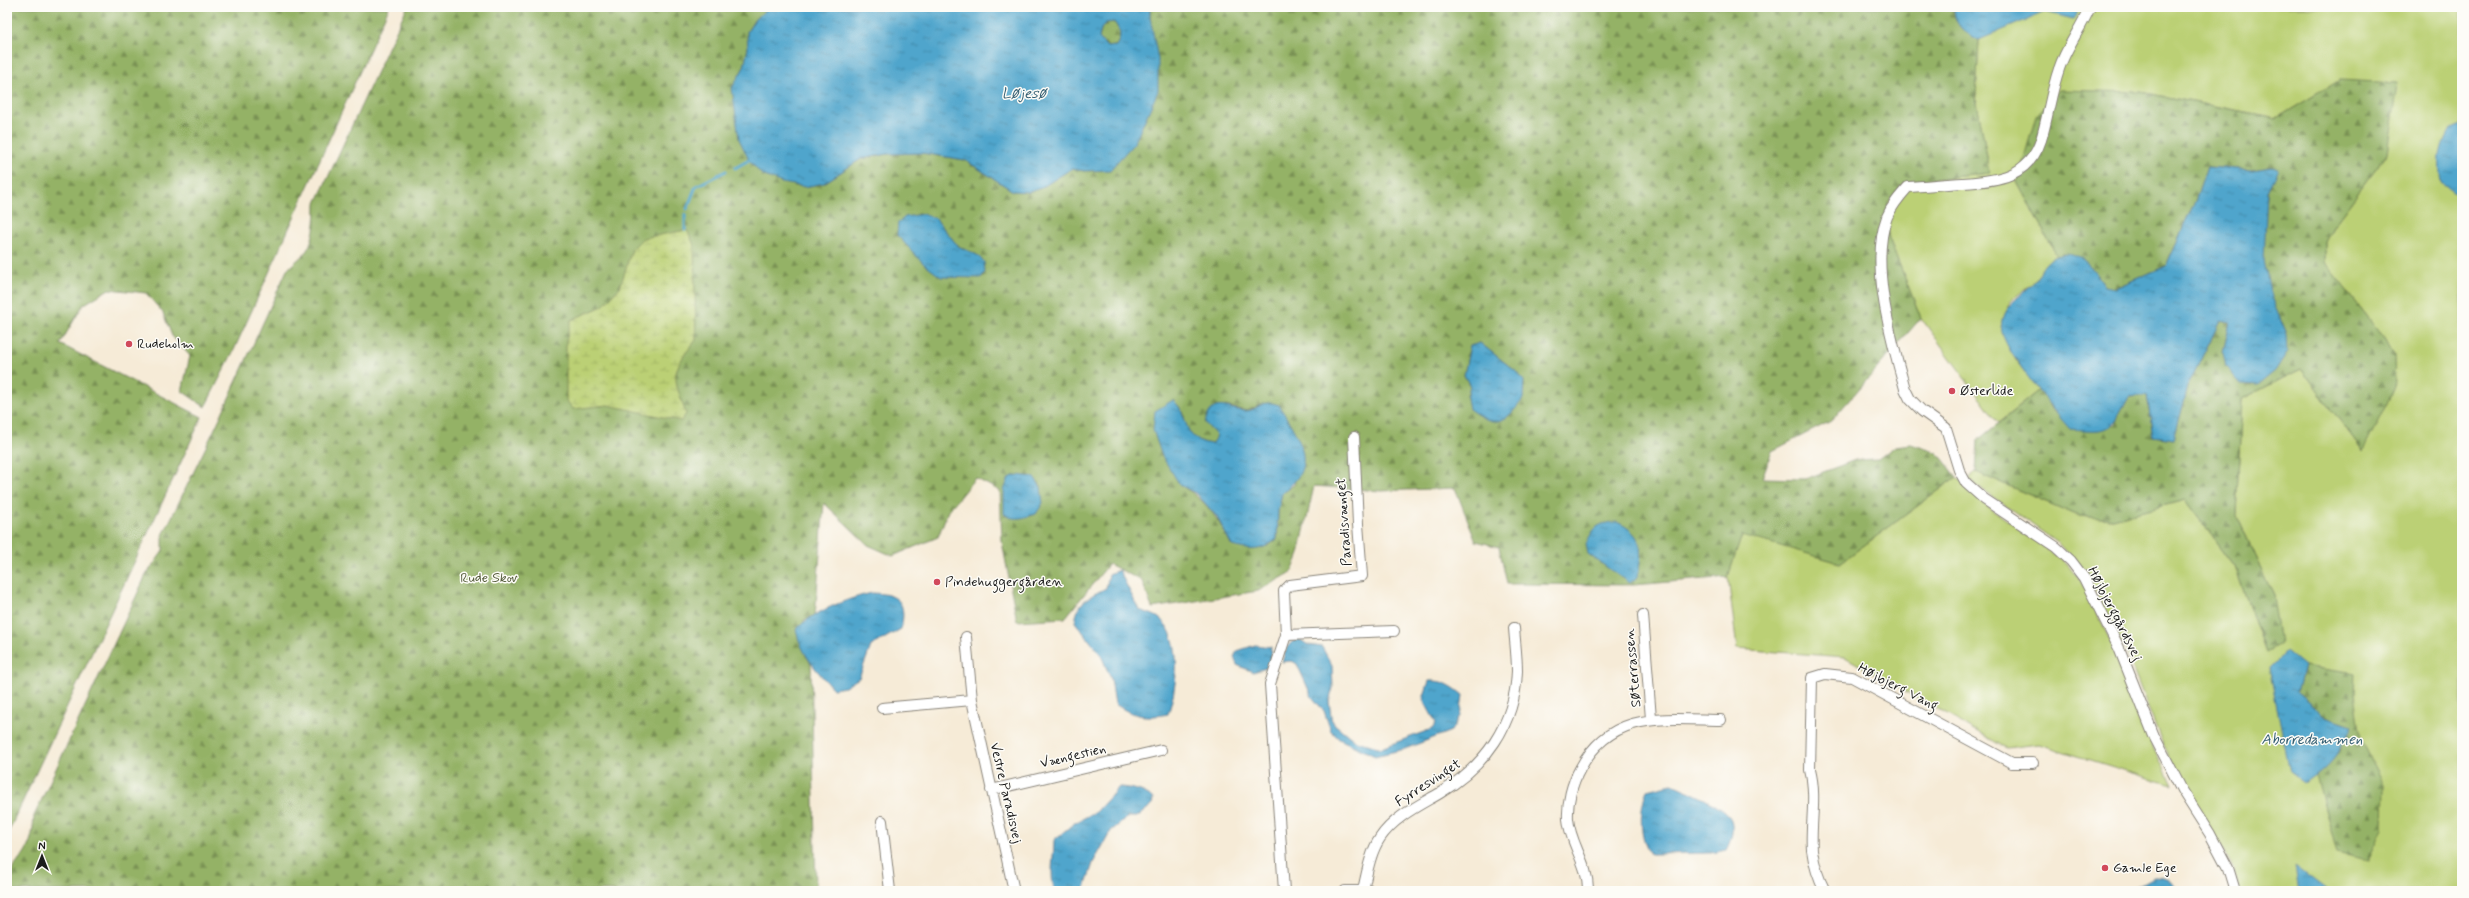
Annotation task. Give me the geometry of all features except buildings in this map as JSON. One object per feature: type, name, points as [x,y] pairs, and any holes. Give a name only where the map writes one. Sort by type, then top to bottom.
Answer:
[{"type":"street","name":"Højbjerggårdsvej","points":[[2090,7],[2083,22],[2064,52],[2040,141],[2027,165],[2007,178],[1991,181],[1908,187],[1894,206],[1882,236],[1887,318],[1896,356],[1910,399],[1922,411],[1946,428],[1959,470],[1966,483],[1984,499],[2056,547],[2071,561],[2084,578],[2119,648],[2154,736],[2182,790],[2210,834],[2228,868],[2235,891]]},
{"type":"street","name":"Paradisvænget","points":[[1284,891],[1270,684],[1286,635],[1284,591],[1290,586],[1362,576],[1354,437]]},
{"type":"street","name":"Søterrassen","points":[[1643,615],[1651,719]]},
{"type":"street","name":"Fyrresvinget","points":[[1363,890],[1374,850],[1389,827],[1401,816],[1455,784],[1478,766],[1495,742],[1507,718],[1514,694],[1517,670],[1514,628]]},
{"type":"street","points":[[1286,635],[1394,631]]},
{"type":"street","name":"Vestre Paradisvej","points":[[966,637],[972,700],[1014,891]]},
{"type":"street","name":"Højbjerg Vang","points":[[1825,891],[1816,873],[1812,850],[1813,783],[1810,770],[1812,678],[1825,674],[1852,677],[2012,763],[2033,763]]},
{"type":"street","points":[[882,708],[972,700]]},
{"type":"street","name":"Søterrassen","points":[[1588,891],[1585,871],[1572,838],[1568,818],[1576,776],[1586,756],[1614,731],[1633,722],[1651,719],[1721,720]]},
{"type":"street","name":"Vængestien","points":[[991,790],[1161,750]]},
{"type":"street","points":[[882,821],[890,891]]},
{"type":"street","points":[[1345,891],[1373,891]]},
{"type":"green space","points":[[7,7],[389,7],[234,350],[205,407],[182,391],[190,356],[172,336],[163,313],[146,293],[109,289],[83,305],[60,344],[202,417],[7,835]]},
{"type":"green space","name":"Rude Skov","points":[[407,7],[770,7],[755,19],[747,32],[748,48],[744,67],[732,88],[824,183],[861,159],[887,154],[922,153],[965,160],[1013,191],[1041,188],[1071,169],[1085,171],[1150,17],[1150,7],[1954,7],[1954,14],[1961,28],[1979,40],[1976,97],[1990,173],[1905,182],[1888,202],[1888,236],[1921,318],[1831,421],[1772,451],[1762,478],[1805,479],[1855,460],[1878,459],[1895,446],[1911,444],[1938,453],[1957,477],[1840,563],[1742,535],[1728,577],[1634,585],[1507,584],[1499,547],[1476,541],[1455,488],[1381,491],[1314,486],[1299,554],[1292,572],[1258,591],[1152,608],[1142,581],[1109,564],[1065,618],[1017,621],[1002,542],[1000,491],[975,478],[948,511],[938,537],[893,556],[868,545],[824,503],[815,616],[804,620],[806,655],[811,664],[816,891],[7,891],[9,876],[26,851],[30,841],[33,830],[34,816],[146,575],[163,551],[163,535],[218,422],[287,270],[303,255],[310,244],[314,230],[316,203]],"holes":[[[905,217],[935,218],[958,246],[977,255],[984,262]],[[1480,343],[1518,373],[1467,398],[1470,386],[1464,375],[1470,346]],[[1267,403],[1295,484],[1282,493],[1278,511],[1277,539],[1268,546],[1232,546],[1222,527],[1211,511],[1198,497],[1180,485],[1180,406],[1192,436],[1203,442],[1211,444],[1217,436],[1225,406],[1246,411]]]},
{"type":"green space","points":[[1954,7],[2462,7],[2462,891],[2240,891],[2231,864],[2187,790],[2160,738],[2124,646],[2086,575],[2058,543],[1969,480],[1976,472],[2079,516],[2113,519],[2185,500],[2235,567],[2266,652],[2273,595],[2236,514],[2242,399],[2301,369],[2363,451],[2386,340],[2325,263],[2325,242],[2334,225],[2388,153],[2340,80],[2277,118],[2140,92],[2017,182],[2057,256],[2049,263],[2034,282],[2015,297],[2008,306],[2004,318],[2003,330],[2010,351],[2039,390],[1998,423],[1921,318],[1888,236],[1888,202],[1905,182],[1990,173],[1976,97],[1979,40]]},
{"type":"green space","points":[[1114,22],[1118,28],[1120,37],[1116,46],[1107,47],[1099,38],[1101,29],[1106,23]]},
{"type":"green space","points":[[2340,80],[2398,83],[2388,153],[2334,225],[2325,242],[2325,263],[2386,340],[2394,355],[2395,387],[2363,451],[2301,369],[2242,399],[2236,514],[2273,595],[2280,644],[2266,652],[2235,567],[2185,500],[2113,519],[2079,516],[1976,472],[1978,440],[2039,390],[2055,413],[2113,426],[2129,397],[2147,395],[2153,436],[2174,439],[2189,383],[2220,321],[2230,323],[2223,352],[2287,335],[2271,298],[2264,266],[2264,215],[2272,167],[2252,170],[2207,167],[2196,199],[2166,266],[2115,288],[2105,286],[2086,262],[2073,256],[2057,256],[2017,182],[2036,116],[2059,90],[2140,92],[2277,118]]},
{"type":"green space","points":[[687,230],[694,245],[696,340],[681,360],[676,375],[678,391],[686,414],[681,421],[608,405],[573,409],[566,400],[566,341],[571,320],[603,306],[620,287],[632,249],[643,238]]},
{"type":"green space","points":[[1957,477],[1982,502],[2068,564],[2081,581],[2113,646],[2150,740],[2172,785],[2039,744],[2006,748],[1845,657],[1737,649],[1728,577],[1742,534],[1840,563]]},
{"type":"green space","points":[[2304,666],[2356,674],[2355,693],[2361,739],[2384,784],[2383,829],[2368,860],[2337,853],[2316,775],[2340,751],[2351,725],[2323,715],[2297,693]]},
{"type":"water","name":"Løjesø","points":[[770,7],[1150,7],[1150,17],[1158,59],[1158,91],[1135,142],[1110,170],[1085,171],[1071,169],[1041,188],[1029,192],[1013,191],[965,160],[922,153],[887,154],[861,159],[824,183],[805,187],[782,183],[762,175],[749,160],[739,139],[732,88],[744,67],[748,48],[747,32],[755,19]],"holes":[[[1114,22],[1120,34],[1118,43],[1116,46],[1107,47],[1099,38],[1101,29],[1106,23]]]},
{"type":"water","points":[[1954,7],[2081,7],[2073,19],[2045,12],[1979,40],[1961,28],[1954,14]]},
{"type":"water","points":[[2462,125],[2462,189],[2454,192],[2441,182],[2440,155],[2446,136],[2450,129]]},
{"type":"water","points":[[2207,167],[2252,170],[2272,167],[2278,169],[2267,191],[2264,260],[2271,297],[2287,335],[2288,351],[2275,371],[2258,385],[2241,384],[2226,367],[2223,352],[2230,323],[2220,321],[2189,383],[2174,439],[2153,436],[2147,395],[2129,397],[2113,424],[2108,428],[2102,430],[2070,429],[2032,382],[2005,341],[2002,332],[2002,323],[2006,310],[2034,282],[2046,263],[2055,256],[2064,253],[2072,254],[2080,258],[2094,270],[2105,286],[2115,288],[2166,266],[2196,199]]},
{"type":"water","points":[[922,214],[935,218],[958,246],[977,255],[984,262],[985,272],[981,278],[941,277],[925,265],[897,235],[898,223],[905,217]]},
{"type":"water","points":[[1480,343],[1518,373],[1524,381],[1523,399],[1505,419],[1499,421],[1486,419],[1469,409],[1467,398],[1470,386],[1464,375],[1470,346]]},
{"type":"water","points":[[1173,400],[1179,407],[1190,432],[1194,437],[1211,444],[1217,436],[1205,423],[1208,414],[1212,409],[1222,406],[1246,411],[1268,403],[1279,405],[1299,440],[1303,461],[1301,472],[1294,482],[1282,493],[1278,511],[1277,539],[1266,546],[1256,549],[1245,549],[1232,546],[1217,517],[1197,494],[1180,485],[1162,456],[1153,430],[1155,411]]},
{"type":"water","points":[[1016,475],[1034,477],[1041,487],[1043,503],[1036,514],[1012,518],[1004,514],[1004,490],[1009,478]]},
{"type":"water","points":[[1617,522],[1633,532],[1640,544],[1638,577],[1629,583],[1588,554],[1586,544],[1591,534],[1597,527],[1605,523]]},
{"type":"water","points":[[1119,570],[1139,610],[1159,618],[1167,627],[1172,637],[1175,650],[1176,677],[1168,714],[1147,716],[1134,714],[1115,704],[1111,679],[1101,655],[1075,622],[1076,615],[1081,604],[1089,597],[1106,588],[1109,574]]},
{"type":"water","points":[[872,593],[889,595],[899,601],[903,612],[901,629],[871,646],[859,678],[845,687],[833,689],[816,669],[806,654],[798,639],[796,630],[811,617],[831,607],[853,598]]},
{"type":"water","points":[[1295,640],[1301,640],[1308,645],[1322,647],[1332,666],[1333,688],[1329,702],[1332,722],[1354,740],[1381,748],[1432,729],[1436,723],[1423,699],[1429,681],[1447,684],[1463,695],[1460,716],[1451,731],[1405,749],[1375,756],[1339,739],[1331,731],[1324,711],[1312,697],[1297,664],[1292,661],[1282,662],[1285,652]]},
{"type":"water","points":[[1255,645],[1271,647],[1270,661],[1266,668],[1253,672],[1237,665],[1234,657],[1237,651]]},
{"type":"water","name":"Aborredammen","points":[[2286,651],[2304,666],[2297,693],[2323,715],[2352,725],[2333,758],[2321,771],[2304,783],[2290,772],[2269,668]]},
{"type":"water","points":[[1672,784],[1714,804],[1728,815],[1732,824],[1732,832],[1731,839],[1726,850],[1711,853],[1650,854],[1646,847],[1641,822],[1644,797],[1647,790]]},
{"type":"water","points":[[1119,787],[1133,789],[1147,794],[1153,799],[1152,805],[1137,817],[1128,817],[1111,831],[1093,863],[1084,891],[1055,891],[1052,879],[1054,840],[1073,824],[1097,811]]},
{"type":"water","points":[[2295,867],[2327,891],[2299,891]]},
{"type":"water","points":[[2153,877],[2169,880],[2180,891],[2128,891]]},
{"type":"waterway","points":[[735,168],[749,160]]},
{"type":"waterway","points":[[687,209],[696,186],[726,171]]},
{"type":"waterway","points":[[685,214],[685,230]]},
{"type":"place","name":"Rudeholm","points":[[129,344]]},
{"type":"place","name":"Østerlide","points":[[1952,391]]},
{"type":"place","name":"Pindehuggergården","points":[[937,582]]},
{"type":"place","name":"Gamle Ege","points":[[2105,868]]}]
